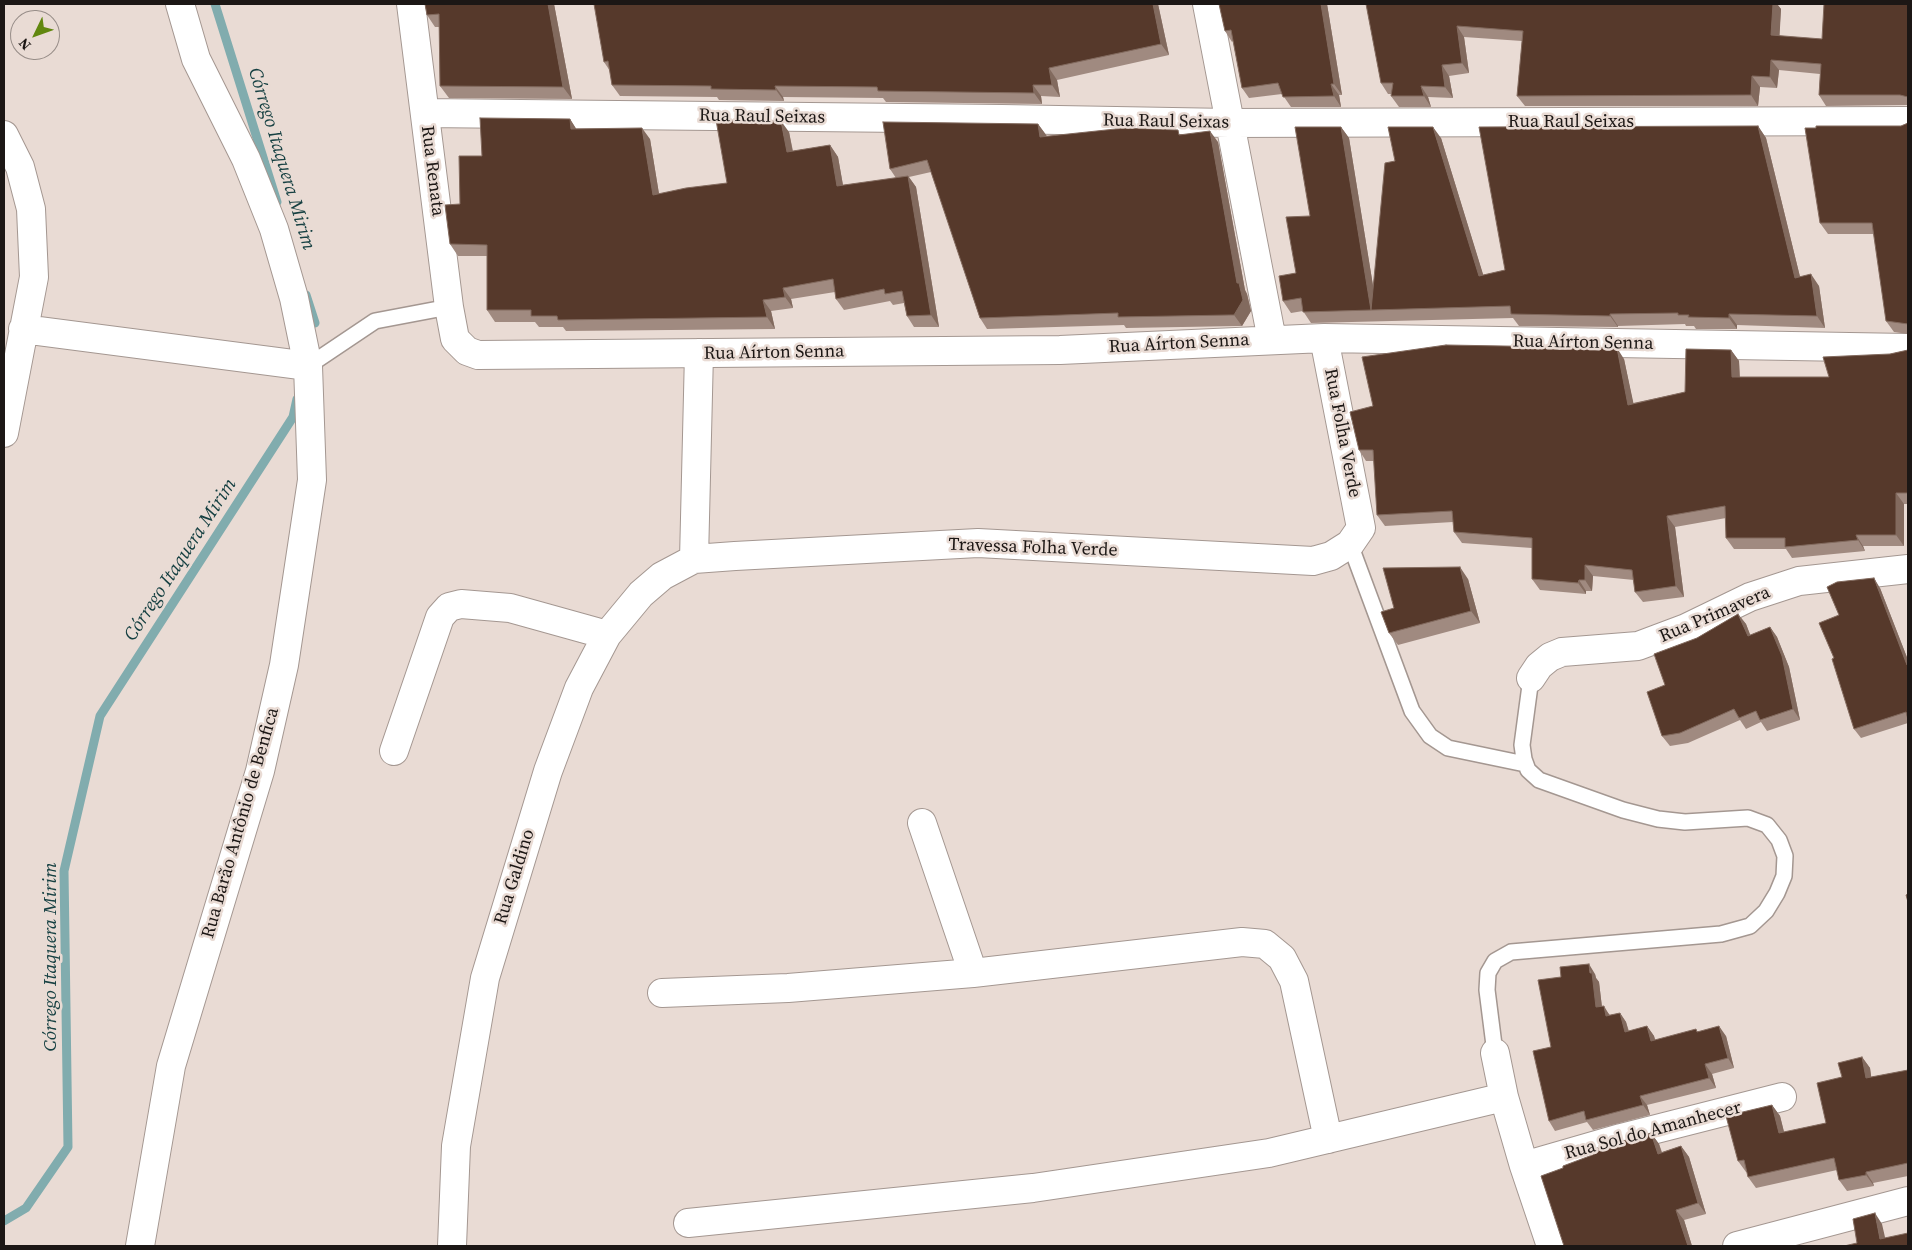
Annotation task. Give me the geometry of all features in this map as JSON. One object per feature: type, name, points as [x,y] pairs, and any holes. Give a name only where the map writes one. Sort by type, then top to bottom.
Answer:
[{"type":"street","name":"Rua Barão Antônio de Benfica","points":[[140,1246],[171,1066],[260,770],[284,665],[312,480],[308,366],[294,298],[274,229],[246,160],[196,59],[180,4]]},
{"type":"street","name":"Rua Renata","points":[[411,4],[449,307],[455,339]]},
{"type":"street","points":[[1207,4],[1272,340]]},
{"type":"street","name":"Rua Raul Seixas","points":[[425,113],[982,118],[1229,123],[1908,121]]},
{"type":"street","points":[[4,135],[20,167],[31,209],[34,277],[4,433]]},
{"type":"street","points":[[24,329],[308,366]]},
{"type":"street","name":"Rua Aírton Senna","points":[[455,339],[466,351],[478,355],[1060,350],[1324,338],[1908,348]]},
{"type":"street","name":"Rua Folha Verde","points":[[1324,338],[1355,536]]},
{"type":"street","points":[[694,559],[699,353]]},
{"type":"street","name":"Travessa Folha Verde","points":[[694,559],[978,543],[1313,561],[1332,556],[1355,536]]},
{"type":"street","name":"Rua Galdino","points":[[452,1246],[456,1146],[485,978],[548,771],[580,688],[607,635],[641,594],[662,576],[694,559]]},
{"type":"street","name":"Rua Primavera","points":[[1531,678],[1539,666],[1550,657],[1562,652],[1638,646],[1686,628],[1750,597],[1799,581],[1908,569]]},
{"type":"street","points":[[394,751],[440,617],[449,608],[461,604],[510,608],[607,635]]},
{"type":"street","points":[[922,823],[972,973]]},
{"type":"street","points":[[662,993],[788,988],[972,973],[1242,942],[1265,944],[1282,958],[1294,981],[1328,1139]]},
{"type":"street","points":[[1495,1053],[1504,1097],[1524,1166],[1551,1246]]},
{"type":"street","points":[[688,1223],[1033,1188],[1269,1153],[1504,1097]]},
{"type":"street","name":"Rua Sol do Amanhecer","points":[[1524,1166],[1621,1138],[1782,1097]]},
{"type":"street","points":[[1736,1246],[1908,1201]]},
{"type":"lane","points":[[308,366],[375,321],[449,307]]},
{"type":"lane","points":[[1355,536],[1412,710],[1430,736],[1448,748],[1525,764]]},
{"type":"lane","points":[[1495,1053],[1487,990],[1488,973],[1495,961],[1511,952],[1721,934],[1750,926],[1766,911],[1777,894],[1784,876],[1785,856],[1779,840],[1767,825],[1748,818],[1685,822],[1658,819],[1623,810],[1539,780],[1528,770],[1525,764],[1522,745],[1531,678]]},
{"type":"building","points":[[425,4],[548,4],[563,87],[440,86],[439,14],[427,15]]},
{"type":"building","points":[[594,4],[1153,4],[1161,44],[1049,68],[1052,85],[1033,85],[1034,93],[878,91],[877,87],[775,86],[776,90],[711,89],[711,86],[612,85],[608,61],[604,62]]},
{"type":"building","points":[[1219,4],[1321,4],[1334,84],[1331,84],[1334,96],[1283,97],[1278,83],[1242,88],[1231,30],[1225,31]]},
{"type":"building","points":[[1366,4],[1773,4],[1771,35],[1822,39],[1824,4],[1908,4],[1908,97],[1900,95],[1819,95],[1821,64],[1771,60],[1770,77],[1752,76],[1751,95],[1517,96],[1523,31],[1457,26],[1462,63],[1442,65],[1445,87],[1421,86],[1424,96],[1391,96],[1393,83],[1381,83]]},
{"type":"building","points":[[480,118],[570,119],[571,129],[642,128],[653,195],[686,188],[727,183],[716,120],[781,121],[787,152],[830,145],[837,186],[908,176],[931,315],[907,316],[902,291],[885,294],[884,289],[836,299],[833,279],[783,288],[785,297],[763,300],[767,317],[558,320],[557,316],[531,316],[531,310],[487,310],[487,245],[450,244],[445,205],[460,204],[459,156],[482,156]]},
{"type":"building","points":[[883,122],[1038,124],[1040,137],[1125,128],[1178,130],[1179,135],[1210,131],[1237,283],[1239,283],[1243,300],[1234,315],[1118,317],[1118,313],[980,318],[927,160],[890,169]]},
{"type":"building","points":[[1908,123],[1908,324],[1886,321],[1872,223],[1820,223],[1805,128],[1816,128],[1816,126],[1901,126]]},
{"type":"building","points":[[1758,126],[1795,278],[1811,274],[1817,316],[1729,314],[1729,318],[1688,317],[1689,315],[1678,315],[1678,313],[1610,314],[1610,316],[1511,314],[1510,306],[1303,312],[1301,298],[1283,301],[1279,276],[1296,273],[1286,217],[1310,216],[1295,127],[1341,127],[1371,310],[1385,163],[1395,161],[1388,127],[1433,127],[1479,276],[1505,270],[1479,127]]},
{"type":"building","points":[[1446,345],[1617,348],[1628,405],[1685,392],[1686,349],[1731,350],[1732,377],[1829,377],[1823,357],[1890,354],[1908,350],[1908,493],[1896,493],[1896,535],[1856,535],[1858,540],[1785,547],[1785,538],[1726,538],[1725,506],[1667,516],[1676,586],[1635,592],[1632,570],[1585,565],[1585,580],[1579,580],[1578,583],[1532,579],[1532,538],[1454,532],[1452,511],[1377,515],[1373,450],[1359,450],[1350,412],[1373,406],[1362,357]]},
{"type":"building","points":[[1460,567],[1471,611],[1389,633],[1381,612],[1394,608],[1383,568]]},
{"type":"building","points":[[1874,578],[1908,665],[1908,720],[1906,712],[1854,729],[1832,659],[1834,658],[1819,623],[1839,615],[1827,587],[1837,582]]},
{"type":"building","points":[[1738,614],[1748,636],[1770,627],[1782,656],[1793,709],[1760,720],[1756,711],[1739,718],[1734,709],[1680,733],[1662,736],[1647,692],[1665,685],[1654,654],[1697,638]]},
{"type":"building","points":[[1589,964],[1590,973],[1592,973],[1596,1007],[1604,1006],[1606,1016],[1620,1013],[1625,1032],[1647,1026],[1651,1041],[1696,1029],[1697,1032],[1719,1026],[1728,1058],[1705,1064],[1709,1078],[1640,1096],[1643,1105],[1586,1120],[1584,1111],[1549,1121],[1533,1051],[1551,1047],[1538,980],[1561,977],[1560,967]]},
{"type":"building","points":[[1862,1057],[1866,1078],[1908,1070],[1908,1163],[1866,1172],[1866,1175],[1839,1180],[1834,1158],[1748,1177],[1744,1160],[1738,1161],[1726,1116],[1772,1105],[1779,1133],[1826,1123],[1817,1083],[1842,1077],[1838,1063]]},
{"type":"building","points":[[1651,1133],[1658,1154],[1681,1146],[1698,1203],[1676,1210],[1688,1246],[1564,1246],[1541,1176],[1595,1154],[1594,1149]]},
{"type":"building","points":[[1875,1213],[1880,1239],[1908,1233],[1908,1246],[1844,1246],[1857,1243],[1853,1219]]},
{"type":"waterway","name":"Córrego Itaquera Mirim","points":[[215,4],[277,202]]},
{"type":"waterway","name":"Córrego Itaquera Mirim","points":[[306,295],[315,323]]},
{"type":"waterway","name":"Córrego Itaquera Mirim","points":[[4,1221],[26,1208],[68,1147],[64,871],[100,716],[293,417],[297,399]]}]
